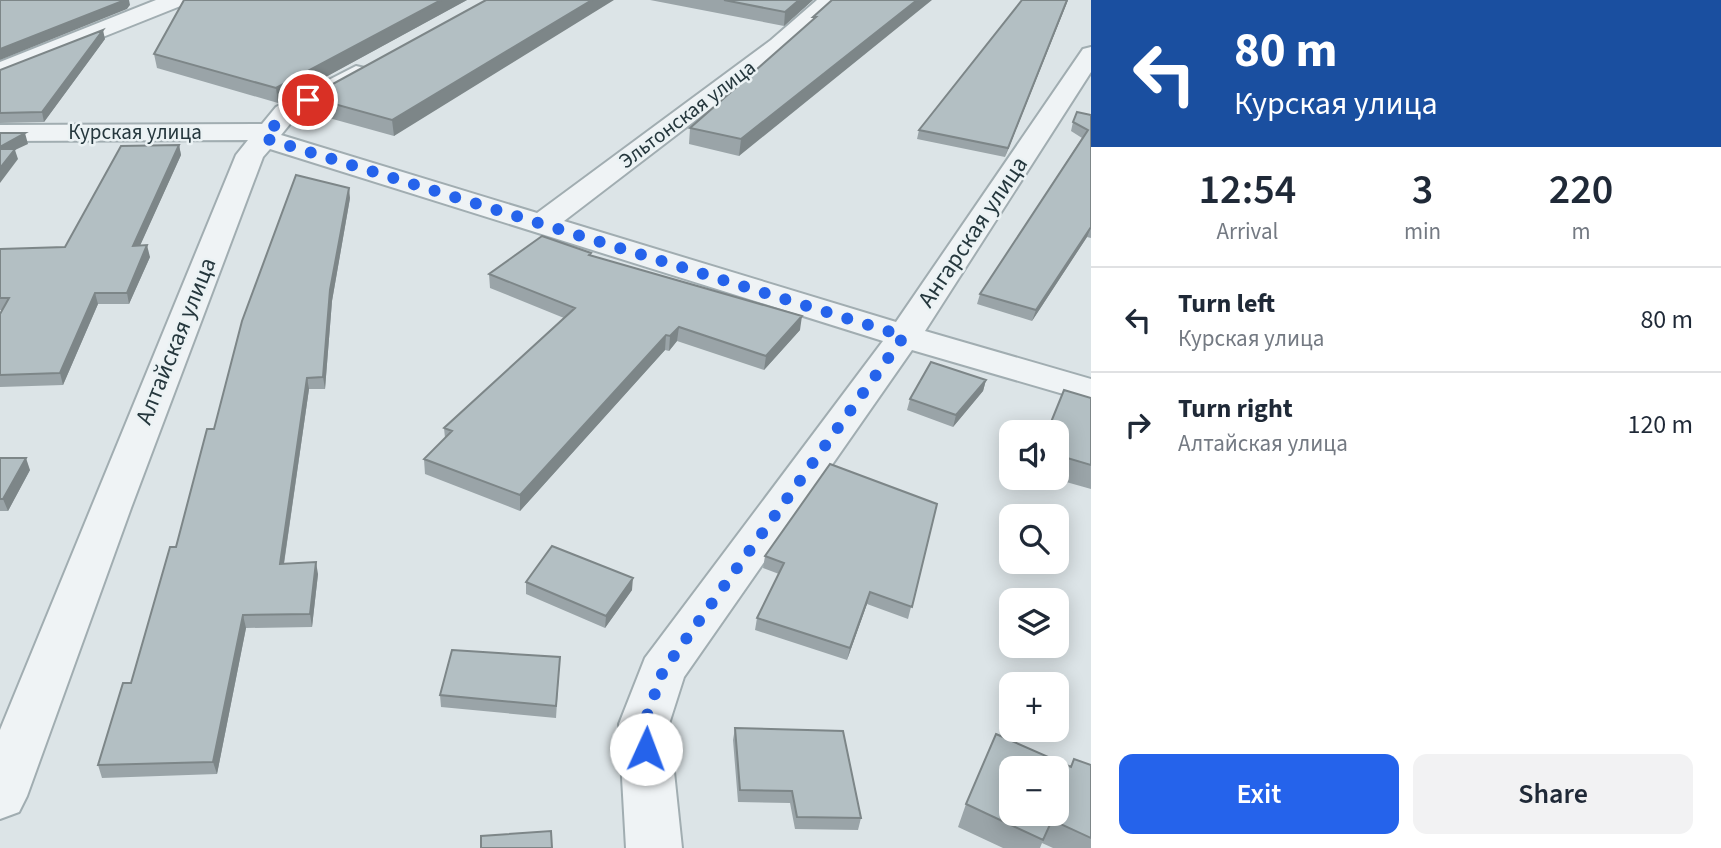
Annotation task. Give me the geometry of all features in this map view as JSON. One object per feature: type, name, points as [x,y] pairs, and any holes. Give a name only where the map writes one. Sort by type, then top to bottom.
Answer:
[{"type":"street","points":[[0,71],[175,0]]},
{"type":"street","name":"Эльтонская улица","points":[[541,224],[779,45],[830,0]]},
{"type":"street","name":"Алтайская улица","points":[[0,796],[110,508],[250,155],[285,113],[390,54]]},
{"type":"street","name":"Ангарская улица","points":[[654,848],[644,724],[663,671],[904,336],[1091,54]]},
{"type":"street","name":"Курская улица","points":[[0,133],[267,135],[541,224],[1091,391]]},
{"type":"building","points":[[0,0],[125,0],[0,49]]},
{"type":"building","points":[[184,0],[441,0],[276,88],[154,54]]},
{"type":"building","points":[[486,0],[592,0],[392,120],[309,97]]},
{"type":"building","points":[[724,0],[799,0],[785,12]]},
{"type":"building","points":[[832,0],[917,0],[741,139],[690,128],[816,17],[813,17]]},
{"type":"building","points":[[1022,0],[1067,0],[1008,148],[919,130]]},
{"type":"building","points":[[103,30],[42,112],[0,113],[0,70]]},
{"type":"building","points":[[1077,112],[1091,115],[1091,227],[1036,310],[980,294],[1088,130],[1073,122]]},
{"type":"building","points":[[0,133],[25,133],[0,147]]},
{"type":"building","points":[[179,145],[133,246],[147,245],[127,293],[95,293],[60,373],[0,375],[0,314],[9,298],[0,298],[0,249],[65,247],[121,146]]},
{"type":"building","points":[[0,149],[15,149],[0,168]]},
{"type":"building","points":[[296,175],[349,188],[330,290],[323,377],[307,378],[280,564],[316,562],[310,614],[243,615],[213,762],[98,765],[123,683],[131,683],[170,547],[176,547],[207,429],[214,429],[242,321]]},
{"type":"building","points":[[542,236],[591,253],[589,255],[802,316],[766,356],[679,327],[670,336],[666,335],[520,495],[424,459],[452,431],[444,428],[575,308],[489,274]]},
{"type":"building","points":[[931,362],[986,380],[956,415],[910,399]]},
{"type":"building","points":[[1064,390],[1091,398],[1091,465],[1069,459],[1069,420],[1052,420]]},
{"type":"building","points":[[0,458],[26,458],[3,499],[0,499]]},
{"type":"building","points":[[830,464],[937,504],[912,607],[870,592],[850,648],[757,618],[784,563],[765,556]]},
{"type":"building","points":[[552,546],[633,578],[606,616],[526,582]]},
{"type":"building","points":[[452,650],[560,657],[556,706],[440,695]]},
{"type":"building","points":[[735,728],[843,731],[861,818],[797,817],[792,791],[740,790]]},
{"type":"building","points":[[996,734],[999,735],[999,742],[1014,742],[1046,756],[999,756],[999,819],[966,804]]},
{"type":"building","points":[[1074,759],[1091,765],[1091,838],[1065,826],[1069,826],[1069,766],[1071,767]]},
{"type":"building","points":[[1013,826],[1049,826],[1043,840]]},
{"type":"building","points":[[551,831],[552,848],[481,848],[481,836]]},
{"type":"route","points":[[308,100],[285,113],[264,138],[904,336],[663,671],[644,724],[646,749]]}]
